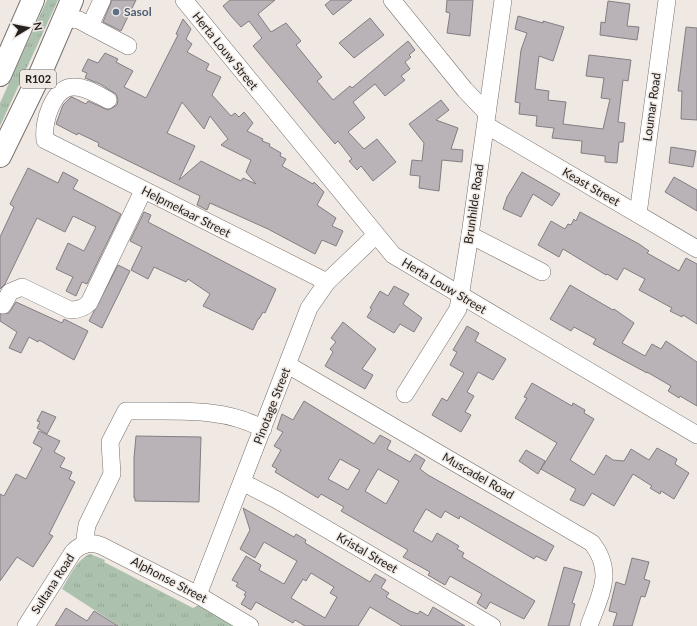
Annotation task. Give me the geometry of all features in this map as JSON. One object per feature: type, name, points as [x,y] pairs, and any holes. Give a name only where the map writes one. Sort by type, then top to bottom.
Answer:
[{"type":"main road","name":"R102","points":[[0,75],[33,0]]},
{"type":"main road","name":"R102","points":[[0,156],[69,9]]},
{"type":"street","points":[[90,26],[102,0]]},
{"type":"street","name":"Herta Louw Street","points":[[184,0],[393,255],[697,435]]},
{"type":"street","name":"Keast Street","points":[[392,0],[465,90],[486,119],[697,249]]},
{"type":"street","name":"Brunhilde Road","points":[[406,394],[458,309],[470,235],[502,0]]},
{"type":"street","name":"Loumar Road","points":[[638,214],[667,0]]},
{"type":"street","points":[[69,9],[79,20],[128,46]]},
{"type":"street","name":"Helpmekaar Street","points":[[108,100],[80,87],[67,88],[59,95],[50,109],[45,125],[44,140],[327,282]]},
{"type":"street","points":[[3,305],[10,292],[22,287],[70,310],[76,310],[90,303],[143,191]]},
{"type":"street","name":"Pinotage Street","points":[[198,595],[309,308],[327,282],[376,235]]},
{"type":"street","points":[[470,235],[542,272]]},
{"type":"street","name":"Muscadel Road","points":[[288,365],[583,536],[592,543],[599,553],[605,573],[590,626]]},
{"type":"street","points":[[84,545],[87,525],[112,474],[110,442],[126,411],[207,413],[250,421],[263,428]]},
{"type":"street","name":"Kristal Street","points":[[242,482],[271,497],[492,626]]},
{"type":"street","name":"Alphonse Street","points":[[84,545],[96,544],[102,546],[198,595],[250,626]]},
{"type":"street","name":"Sultana Road","points":[[26,626],[73,552],[84,545]]},
{"type":"green space","points":[[47,0],[58,0],[0,126],[0,103]]},
{"type":"green space","points":[[90,554],[105,560],[104,562],[193,608],[199,605],[235,626],[119,626],[62,589],[77,564],[85,556]]},
{"type":"building","name":"Sasol","points":[[112,0],[136,0],[121,31],[103,22]]},
{"type":"building","points":[[230,0],[275,0],[258,14],[271,32],[286,23],[301,41],[296,45],[322,77],[317,81],[333,100],[350,86],[352,88],[408,41],[415,50],[409,55],[411,57],[405,62],[410,69],[401,76],[405,80],[385,96],[375,84],[353,102],[365,118],[348,132],[364,149],[377,139],[396,162],[373,181],[361,166],[357,170],[349,161],[352,159],[338,141],[335,144],[253,46],[262,38],[249,21],[241,27],[223,6]]},
{"type":"building","points":[[331,0],[352,0],[333,15],[325,5]]},
{"type":"building","points":[[447,0],[473,0],[470,36],[447,33],[450,13],[446,12]]},
{"type":"building","points":[[608,1],[630,4],[627,26],[639,27],[637,40],[600,35],[601,22],[605,23]]},
{"type":"building","points":[[518,16],[564,27],[553,61],[539,56],[535,89],[549,91],[548,100],[566,102],[563,124],[603,129],[610,99],[601,98],[604,78],[586,76],[589,55],[631,60],[628,81],[623,80],[618,122],[625,123],[623,142],[619,142],[617,163],[605,162],[605,156],[581,153],[582,141],[552,138],[554,128],[536,126],[537,116],[519,114],[520,103],[515,102],[521,50],[527,33],[515,29]]},
{"type":"building","points":[[370,18],[384,35],[354,58],[339,43]]},
{"type":"building","points":[[183,19],[191,29],[186,39],[192,44],[187,52],[209,64],[206,70],[221,77],[212,95],[231,116],[235,113],[239,117],[244,112],[253,123],[247,131],[263,139],[262,141],[270,144],[269,146],[281,153],[280,156],[286,159],[282,166],[313,184],[314,182],[324,192],[317,205],[336,218],[332,226],[343,231],[336,246],[322,240],[315,254],[268,229],[210,203],[207,210],[197,205],[200,196],[98,146],[99,143],[78,133],[77,135],[56,124],[63,105],[72,97],[86,104],[88,101],[108,110],[117,105],[118,100],[116,94],[100,84],[85,78],[87,73],[82,71],[88,59],[98,63],[105,53],[118,59],[116,62],[133,71],[124,87],[146,98],[178,35],[176,34]],"holes":[[[182,102],[204,129],[210,116],[228,139],[221,145],[251,160],[246,172],[256,184],[243,178],[241,181],[201,161],[179,180],[195,146],[167,133]]]},
{"type":"building","points":[[686,27],[697,28],[697,120],[681,119],[682,91],[678,91]]},
{"type":"building","points":[[441,100],[449,110],[436,120],[458,128],[451,149],[463,150],[462,162],[442,160],[439,191],[419,188],[420,176],[410,175],[412,160],[422,161],[424,143],[409,124]]},
{"type":"building","points":[[671,147],[696,151],[693,167],[669,163]]},
{"type":"building","points":[[28,168],[58,183],[63,172],[78,180],[73,189],[121,214],[87,284],[82,282],[76,296],[66,291],[73,277],[56,269],[68,243],[84,251],[96,227],[73,216],[65,232],[37,218],[5,284],[0,289],[0,237],[14,207],[10,204]]},
{"type":"building","points":[[522,172],[560,194],[552,206],[533,194],[521,217],[503,209],[507,197]]},
{"type":"building","points":[[674,177],[697,190],[697,211],[665,192]]},
{"type":"building","points":[[144,212],[151,215],[148,222],[276,289],[265,313],[263,312],[258,319],[253,330],[203,306],[210,294],[188,279],[186,282],[154,267],[148,279],[131,270],[142,247],[130,241]]},
{"type":"building","points":[[580,212],[639,244],[649,251],[647,253],[679,271],[686,258],[697,264],[697,324],[683,315],[682,317],[670,311],[672,308],[639,290],[645,279],[624,268],[617,280],[563,249],[559,257],[538,245],[551,221],[565,229],[568,224],[571,225],[574,219],[576,221]]},
{"type":"building","points":[[118,265],[130,271],[102,328],[89,321]]},
{"type":"building","points":[[570,285],[613,310],[614,309],[634,323],[622,343],[645,356],[652,344],[661,349],[666,341],[697,362],[697,406],[668,391],[671,386],[593,344],[596,339],[574,327],[571,331],[550,319]]},
{"type":"building","points":[[394,286],[409,294],[403,304],[422,318],[414,332],[400,324],[394,333],[367,317],[372,309],[370,308],[380,291],[388,296]]},
{"type":"building","points":[[16,302],[62,323],[64,319],[88,331],[74,360],[39,340],[38,342],[29,337],[21,353],[9,348],[17,332],[0,321],[0,314],[9,313]]},
{"type":"building","points":[[343,322],[376,349],[362,369],[373,375],[365,389],[325,366],[333,352],[330,349],[336,342],[331,338]]},
{"type":"building","points":[[467,326],[479,333],[475,341],[506,359],[493,380],[478,372],[467,392],[474,396],[465,412],[471,415],[461,432],[432,415],[442,398],[447,401],[464,373],[450,365],[457,352],[453,350]]},
{"type":"building","points":[[532,383],[572,406],[573,403],[585,410],[584,413],[594,419],[570,460],[594,475],[606,455],[613,460],[624,461],[631,449],[649,460],[657,448],[677,459],[675,464],[689,473],[674,499],[661,491],[660,494],[650,488],[652,486],[633,474],[614,506],[592,493],[584,506],[570,500],[576,489],[541,469],[557,443],[515,418],[527,398],[524,397]]},
{"type":"building","points":[[304,401],[374,444],[380,435],[391,441],[387,449],[410,462],[415,454],[425,460],[420,469],[428,475],[554,546],[546,561],[536,556],[534,559],[460,516],[459,519],[445,511],[441,518],[426,509],[413,531],[432,542],[437,533],[459,546],[457,549],[464,553],[462,557],[535,601],[524,619],[490,602],[486,609],[477,603],[482,594],[450,576],[445,585],[428,575],[430,572],[403,557],[408,550],[341,511],[344,507],[321,494],[318,498],[275,472],[277,469],[272,466],[281,450],[274,446],[283,432],[277,429],[282,414],[293,420]],"holes":[[[340,459],[360,470],[348,490],[328,479]],[[378,469],[399,481],[386,504],[365,491]]]},
{"type":"building","points":[[42,411],[56,417],[47,434],[37,428],[40,422],[37,421]]},
{"type":"building","points":[[39,431],[60,441],[54,452],[65,458],[60,467],[72,472],[69,479],[75,482],[49,534],[53,536],[33,567],[17,557],[0,581],[0,494],[4,496],[16,474],[26,479],[42,448],[33,443]]},
{"type":"building","points":[[136,436],[201,437],[199,502],[135,501],[134,458]]},
{"type":"building","points":[[526,450],[545,461],[538,474],[519,461]]},
{"type":"building","points":[[243,508],[294,537],[296,534],[306,540],[305,543],[370,582],[375,574],[386,580],[381,588],[389,593],[386,597],[410,611],[418,614],[420,611],[428,616],[433,607],[465,626],[402,626],[370,607],[358,626],[305,626],[295,620],[293,623],[256,602],[251,610],[241,604],[246,596],[244,595],[246,592],[236,586],[238,583],[232,580],[246,556],[261,565],[259,570],[284,584],[297,561],[264,542],[255,558],[240,549],[250,530]],"holes":[[[311,573],[334,587],[330,593],[337,597],[325,618],[291,598],[303,579],[306,581]]]},
{"type":"building","points":[[632,558],[649,562],[644,579],[650,581],[645,597],[641,596],[632,626],[613,626],[617,613],[609,611],[616,582],[625,585]]},
{"type":"building","points":[[564,567],[582,572],[572,603],[575,604],[569,626],[548,626]]},
{"type":"building","points":[[66,608],[87,621],[94,611],[118,626],[55,626]]},
{"type":"place","name":"Sasol","points":[[116,12]]}]
